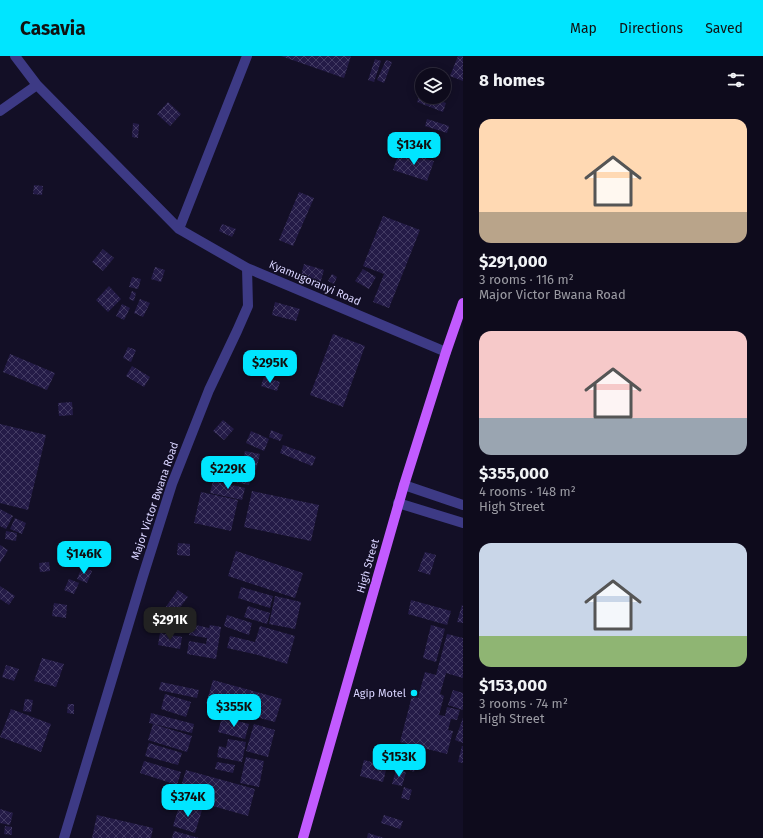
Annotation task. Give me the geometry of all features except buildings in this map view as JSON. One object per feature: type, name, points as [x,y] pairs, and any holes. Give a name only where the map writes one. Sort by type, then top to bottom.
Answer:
[{"type":"main road","name":"High Street","points":[[303,838],[398,503],[446,352],[463,304]]},
{"type":"street","name":"Kyamugoranyi Road","points":[[15,56],[37,85],[178,229],[247,268],[446,352]]},
{"type":"street","points":[[178,229],[247,56]]},
{"type":"street","points":[[0,111],[37,85]]},
{"type":"street","name":"Major Victor Bwana Road","points":[[64,838],[149,555],[172,484],[209,390],[248,306],[247,268]]},
{"type":"street","points":[[404,485],[463,505]]},
{"type":"street","points":[[398,503],[463,523]]},
{"type":"place","name":"Agip Motel","points":[[414,693]]}]
